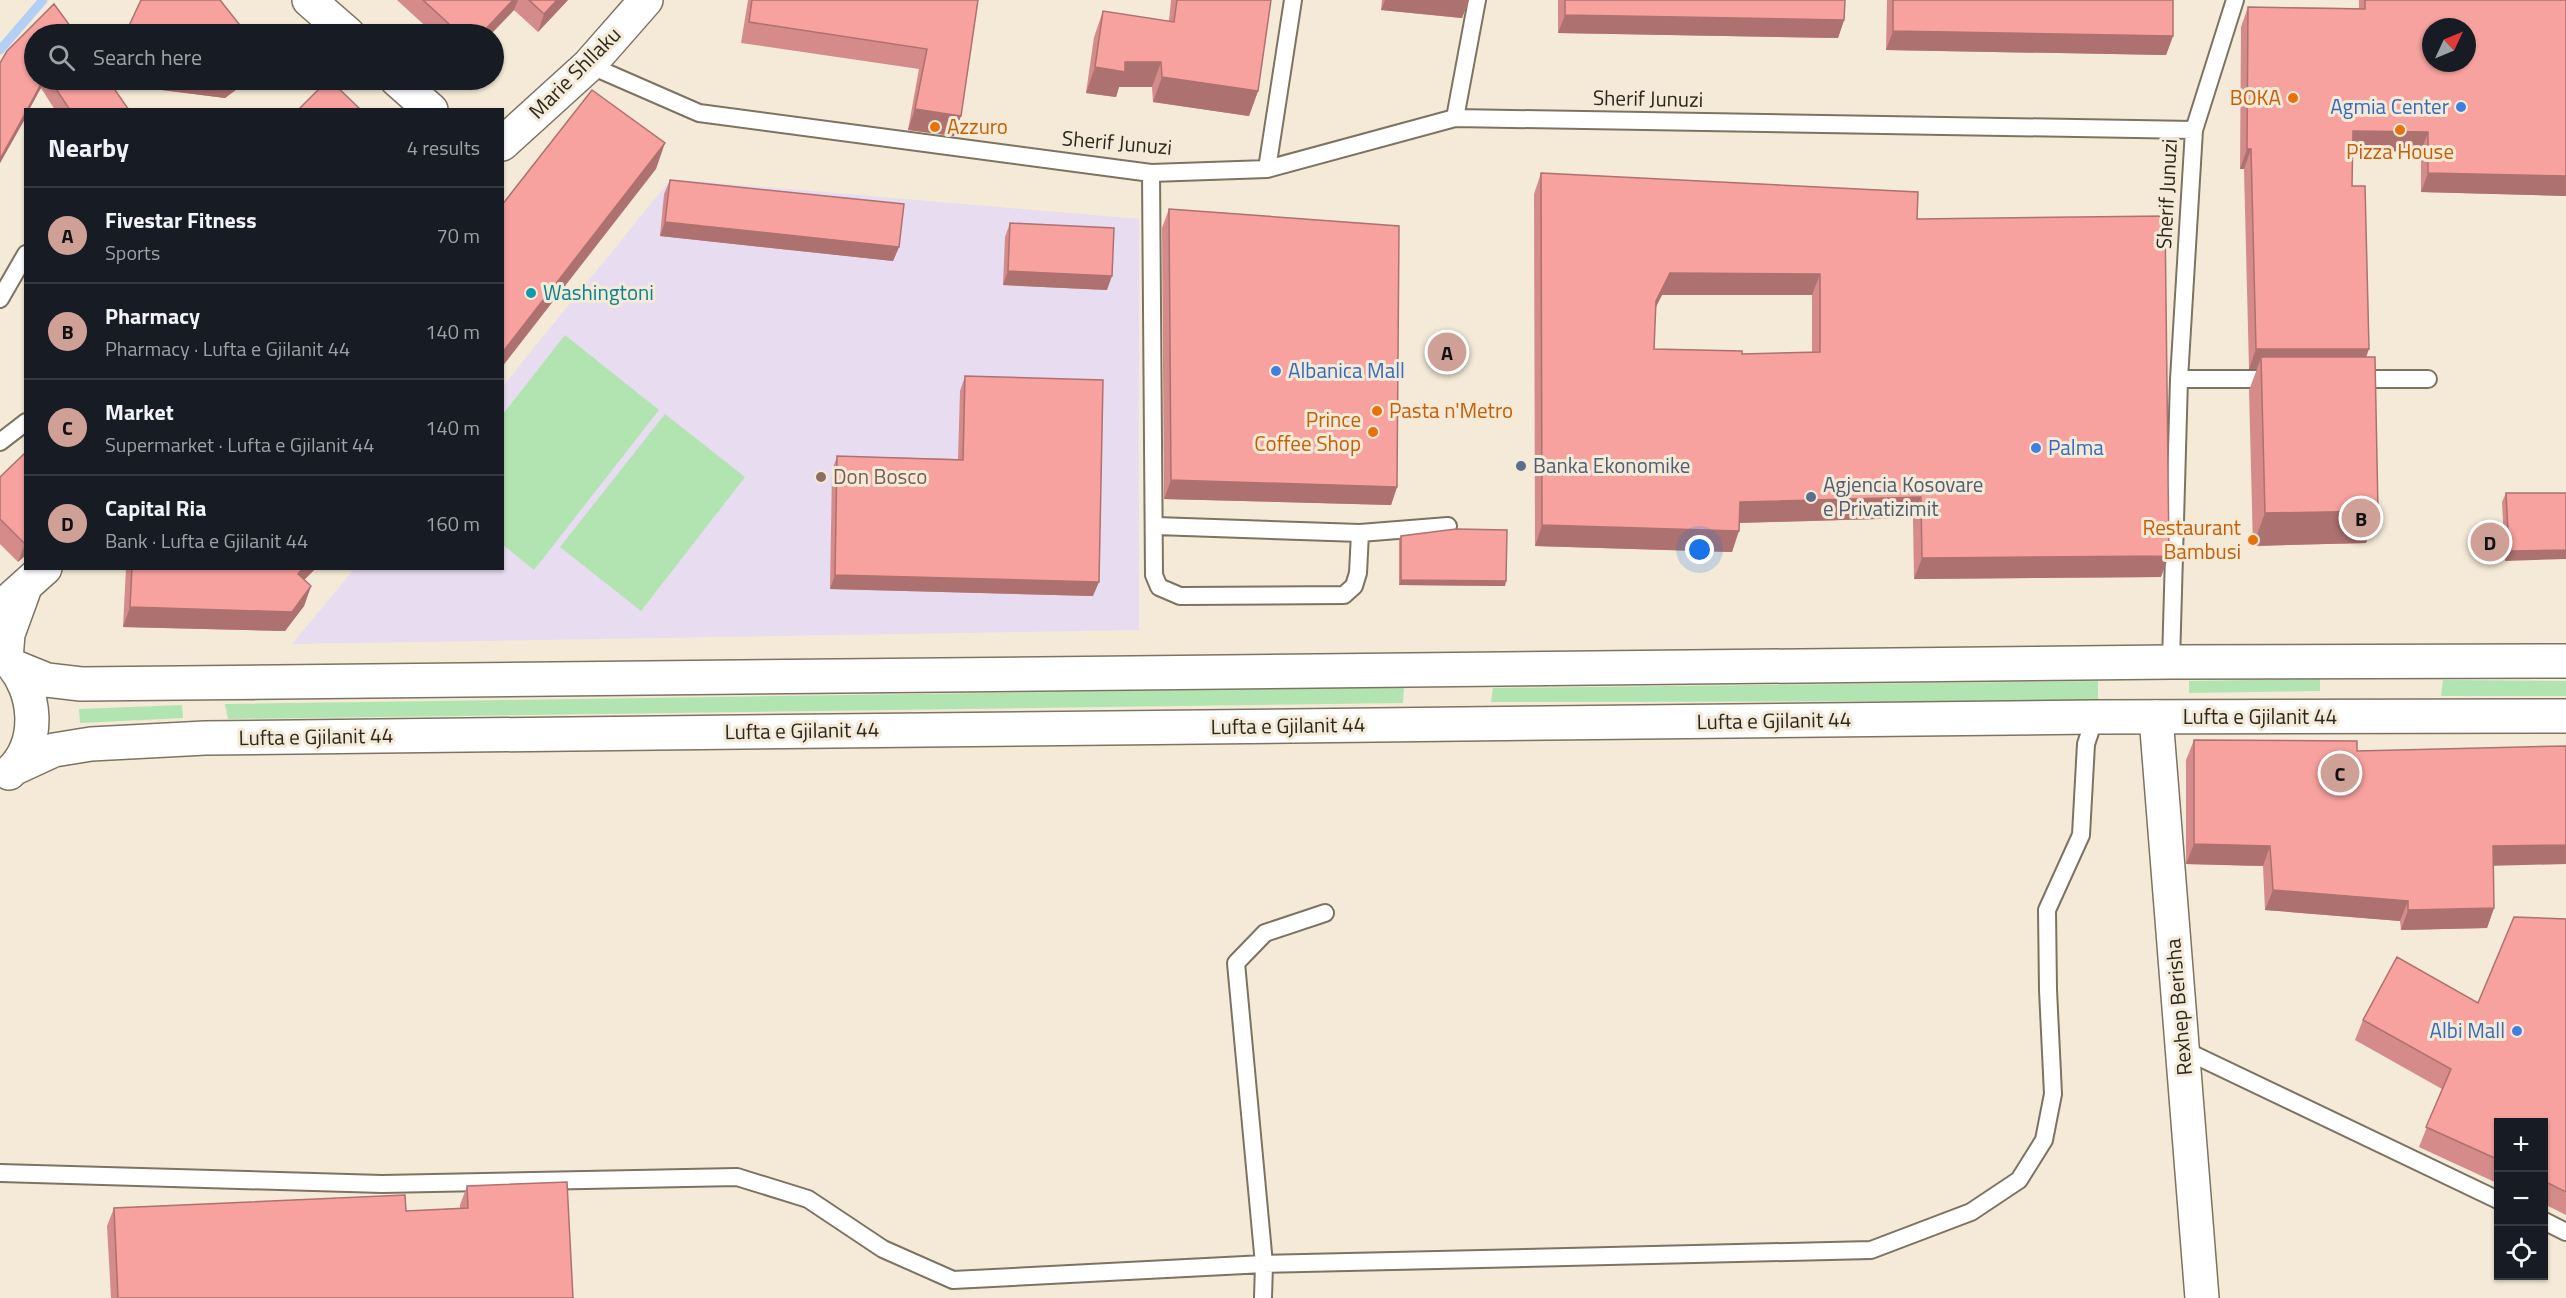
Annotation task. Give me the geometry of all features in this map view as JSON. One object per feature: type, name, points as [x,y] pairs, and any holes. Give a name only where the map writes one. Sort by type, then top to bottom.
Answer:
[{"type":"main road","points":[[309,0],[337,24]]},
{"type":"main road","name":"Marie Shllaku","points":[[504,142],[589,65],[646,0]]},
{"type":"main road","points":[[409,90],[429,108]]},
{"type":"main road","points":[[8,774],[28,744],[33,717],[28,690],[7,660],[8,634],[15,593]]},
{"type":"main road","points":[[7,660],[47,680],[81,684],[2171,662],[2566,661]]},
{"type":"main road","name":"Lufta e Gjilanit 44","points":[[8,774],[54,750],[92,744],[205,738],[2096,717],[2566,716]]},
{"type":"main road","name":"Rexhep Berisha","points":[[2156,717],[2202,1298]]},
{"type":"lane","points":[[1267,169],[1293,0]]},
{"type":"lane","points":[[1455,118],[1477,0]]},
{"type":"lane","points":[[2194,130],[2235,0]]},
{"type":"lane","name":"Sherif Junuzi","points":[[589,65],[699,113],[1151,173],[1267,169],[1455,118],[2194,130],[2179,379],[2171,662]]},
{"type":"lane","points":[[1151,173],[1156,526],[1154,575],[1159,587],[1180,596],[1344,596],[1354,586],[1358,573],[1360,533]]},
{"type":"lane","points":[[0,299],[24,257]]},
{"type":"lane","points":[[2179,379],[2286,379]]},
{"type":"lane","points":[[2333,379],[2428,379]]},
{"type":"lane","points":[[0,442],[24,424]]},
{"type":"lane","points":[[1156,526],[1360,533],[1448,526]]},
{"type":"lane","points":[[0,1173],[382,1184],[737,1177],[808,1199],[882,1249],[953,1280],[1264,1264],[1871,1250],[1971,1212],[2019,1180],[2044,1140],[2053,1094],[2047,910],[2081,836],[2086,744],[2096,717]]},
{"type":"lane","points":[[1263,1298],[1264,1264],[1236,963],[1265,933],[1325,913]]},
{"type":"lane","points":[[2182,1049],[2494,1198]]},
{"type":"lane","points":[[2548,1223],[2566,1232]]},
{"type":"shaded area","name":"Don Bosco","points":[[671,179],[1139,219],[1139,630],[292,644],[353,570],[504,570],[504,385]]},
{"type":"green space","points":[[565,335],[659,410],[534,570],[504,546],[504,413]]},
{"type":"green space","points":[[665,414],[745,477],[641,611],[560,547]]},
{"type":"green space","points":[[2320,679],[2320,691],[2189,693],[2189,681]]},
{"type":"green space","points":[[2443,680],[2566,681],[2566,696],[2441,696]]},
{"type":"green space","points":[[2098,681],[2098,701],[1491,702],[1493,688]]},
{"type":"green space","points":[[1404,687],[1403,703],[228,719],[225,704]]},
{"type":"green space","points":[[182,705],[183,718],[80,723],[79,709]]},
{"type":"building","points":[[141,0],[220,0],[239,24],[130,24]]},
{"type":"building","points":[[423,0],[513,0],[490,24],[449,24]]},
{"type":"building","points":[[529,0],[557,0],[544,14]]},
{"type":"building","points":[[752,0],[978,0],[961,116],[915,109],[927,49],[749,22]]},
{"type":"building","points":[[1177,0],[1271,0],[1258,91],[1162,77],[1161,62],[1125,62],[1125,72],[1095,67],[1103,11],[1174,22]]},
{"type":"building","points":[[1565,0],[1845,0],[1844,20],[1565,15]]},
{"type":"building","points":[[1893,0],[2173,0],[2173,36],[1893,31]]},
{"type":"building","points":[[2365,0],[2566,0],[2566,176],[2428,173],[2428,132],[2353,131],[2352,186],[2365,186],[2369,349],[2256,349],[2251,149],[2247,149],[2248,7],[2365,9]]},
{"type":"building","points":[[54,4],[69,24],[34,24]]},
{"type":"building","points":[[24,34],[24,90],[38,90],[28,108],[24,108],[24,116],[0,159],[0,63],[7,51]]},
{"type":"building","points":[[57,90],[115,90],[128,108],[69,108]]},
{"type":"building","points":[[318,90],[340,90],[359,108],[300,108]]},
{"type":"building","name":"Washingtoni","points":[[592,90],[665,143],[504,350],[504,202]]},
{"type":"building","points":[[1541,173],[1918,192],[1917,219],[2165,216],[2169,556],[1922,558],[1921,497],[1740,502],[1739,531],[1542,525]],"holes":[[[1670,273],[1820,274],[1820,352],[1742,354],[1742,351],[1654,349],[1656,301]]]},
{"type":"building","points":[[670,180],[904,204],[899,247],[665,222]]},
{"type":"building","name":"Albanica Mall","points":[[1169,209],[1399,226],[1397,487],[1171,480]]},
{"type":"building","points":[[1010,223],[1114,228],[1112,276],[1008,271]]},
{"type":"building","points":[[2261,357],[2375,357],[2378,511],[2265,513]]},
{"type":"building","points":[[965,376],[1103,380],[1099,582],[835,575],[837,456],[963,460]]},
{"type":"building","points":[[24,454],[24,543],[0,519],[0,477]]},
{"type":"building","points":[[2506,493],[2566,493],[2566,550],[2509,551]]},
{"type":"building","points":[[1456,529],[1507,530],[1506,581],[1401,580],[1401,536]]},
{"type":"building","points":[[132,570],[301,570],[298,574],[311,586],[292,612],[130,607]]},
{"type":"building","points":[[2194,740],[2357,741],[2357,751],[2566,746],[2566,845],[2493,846],[2494,908],[2408,910],[2408,901],[2273,890],[2270,846],[2194,844]]},
{"type":"building","name":"Albi Mall","points":[[2514,917],[2566,919],[2566,1192],[2548,1183],[2548,1118],[2494,1118],[2494,1158],[2426,1127],[2451,1069],[2363,1020],[2397,957],[2478,1003]]},
{"type":"building","points":[[567,1182],[573,1298],[118,1298],[114,1208],[405,1195],[406,1211],[468,1208],[467,1186]]},
{"type":"waterway","points":[[0,50],[43,0]]},
{"type":"place","name":"BOKA","points":[[2293,98]]},
{"type":"place","name":"Agmia Center","points":[[2461,107]]},
{"type":"place","name":"Azzuro","points":[[935,127]]},
{"type":"place","name":"Pizza House","points":[[2400,130]]},
{"type":"place","name":"Washingtoni","points":[[531,293]]},
{"type":"place","name":"Fivestar Fitness","points":[[1447,352]]},
{"type":"place","name":"Albanica Mall","points":[[1276,371]]},
{"type":"place","name":"Pasta n'Metro","points":[[1377,411]]},
{"type":"place","name":"Prince Coffee Shop","points":[[1373,432]]},
{"type":"place","name":"Palma","points":[[2036,448]]},
{"type":"place","name":"Banka Ekonomike","points":[[1521,466]]},
{"type":"place","name":"Don Bosco","points":[[821,477]]},
{"type":"place","name":"Agjencia Kosovare e Privatizimit","points":[[1811,497]]},
{"type":"place","name":"Pharmacy","points":[[2361,518]]},
{"type":"place","name":"Restaurant Bambusi","points":[[2253,540]]},
{"type":"place","name":"Capital Ria","points":[[2490,542]]},
{"type":"place","name":"Market","points":[[2340,773]]},
{"type":"place","name":"Albi Mall","points":[[2517,1031]]}]
